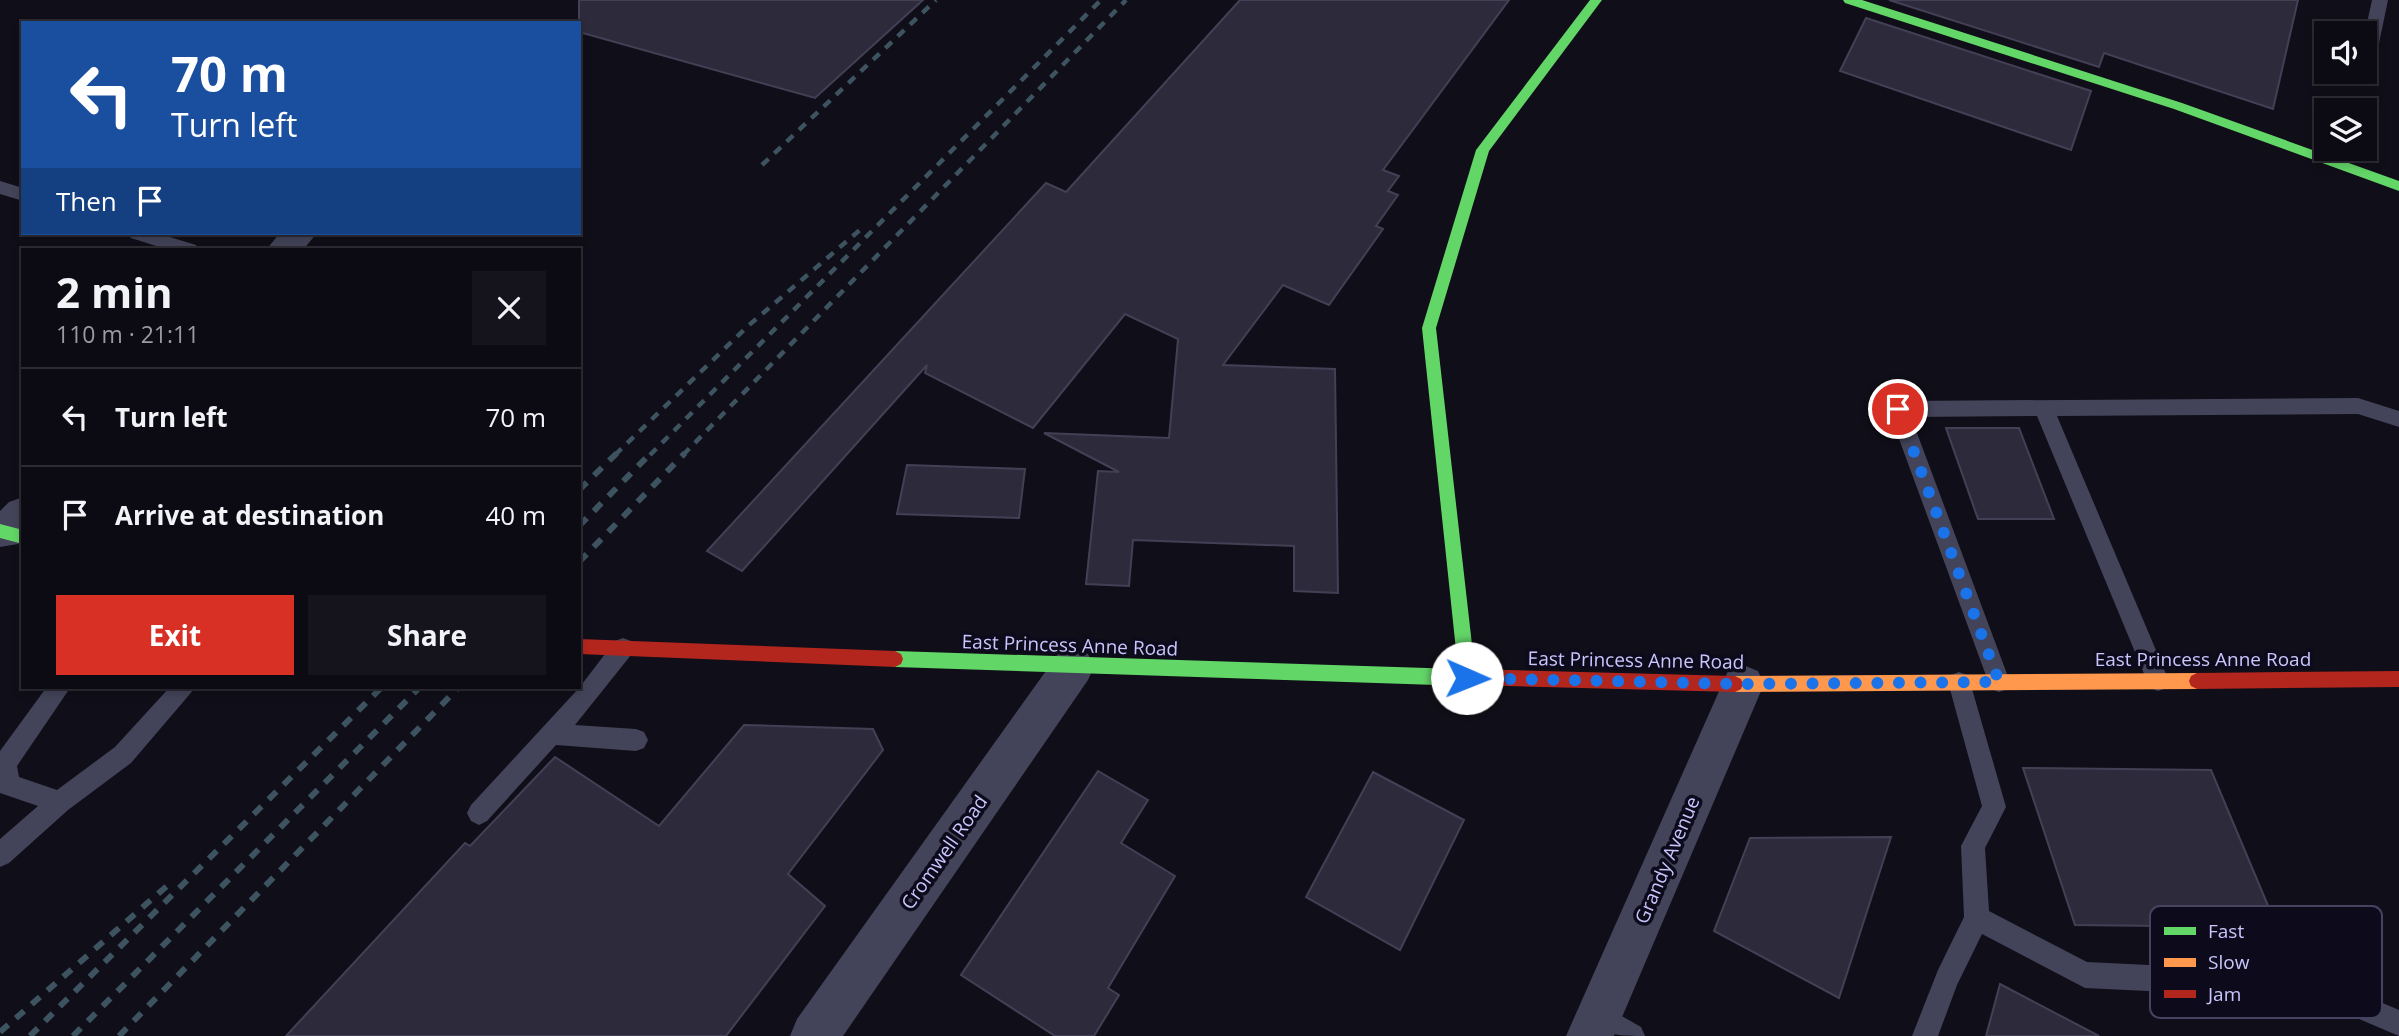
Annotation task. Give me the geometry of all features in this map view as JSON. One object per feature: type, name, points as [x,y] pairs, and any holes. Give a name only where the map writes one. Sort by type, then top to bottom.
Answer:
[{"type":"main road","points":[[1467,678],[1429,328],[1483,150],[1596,0]]},
{"type":"main road","points":[[1849,0],[2178,106],[2399,186]]},
{"type":"main road","name":"East Princess Anne Road","points":[[581,646],[1073,667],[1743,684],[2399,679]]},
{"type":"street","points":[[285,248],[298,235]]},
{"type":"street","name":"Cromwell Road","points":[[814,1036],[1073,667]]},
{"type":"street","name":"Grandy Avenue","points":[[1607,1029],[1743,684]]},
{"type":"lane","points":[[2376,21],[2380,0]]},
{"type":"lane","points":[[0,187],[21,194]]},
{"type":"lane","points":[[143,235],[184,248]]},
{"type":"lane","points":[[1999,682],[1898,409],[2358,406],[2399,419]]},
{"type":"lane","points":[[2044,408],[2158,681]]},
{"type":"lane","points":[[479,813],[552,734],[623,648]]},
{"type":"lane","points":[[1925,1036],[1947,979],[1977,918],[1973,846],[1994,807],[1959,682]]},
{"type":"lane","points":[[58,689],[5,763],[8,785],[60,802]]},
{"type":"lane","points":[[0,855],[60,802],[123,755],[183,689]]},
{"type":"lane","points":[[552,734],[636,740]]},
{"type":"lane","points":[[1977,918],[2085,975],[2150,978]]},
{"type":"lane","points":[[2382,1016],[2399,1023]]},
{"type":"building","points":[[579,0],[923,0],[815,98],[581,33]]},
{"type":"building","points":[[1240,0],[1509,0],[1383,170],[1399,176],[1388,191],[1398,195],[1376,226],[1383,229],[1329,305],[1283,285],[1223,365],[1335,369],[1338,593],[1294,591],[1294,546],[1133,540],[1129,586],[1086,584],[1098,471],[1119,472],[1044,433],[1169,438],[1178,339],[1125,314],[1033,428],[925,373],[927,365],[742,571],[707,551],[1046,183],[1066,192]]},
{"type":"building","points":[[1889,0],[2298,0],[2273,109],[2104,53],[2099,67]]},
{"type":"building","points":[[1866,18],[2091,91],[2071,150],[1840,71]]},
{"type":"building","points":[[1946,428],[2019,428],[2054,519],[1978,519]]},
{"type":"building","points":[[907,465],[1025,469],[1019,518],[897,514]]},
{"type":"building","points":[[744,725],[873,729],[883,750],[788,874],[825,906],[726,1036],[286,1036],[465,843],[470,846],[555,757],[659,826]]},
{"type":"building","points":[[2023,768],[2211,770],[2268,906],[2150,906],[2150,926],[2075,925]]},
{"type":"building","points":[[1098,771],[1148,800],[1121,843],[1175,876],[1108,988],[1119,995],[1094,1036],[1055,1036],[961,975]]},
{"type":"building","points":[[1373,772],[1464,820],[1400,950],[1306,897]]},
{"type":"building","points":[[1891,837],[1839,998],[1714,931],[1750,838]]},
{"type":"building","points":[[2000,984],[2099,1036],[1986,1036]]},
{"type":"railway","points":[[762,165],[936,0]]},
{"type":"railway","points":[[650,455],[1101,0]]},
{"type":"railway","points":[[683,455],[1126,0]]},
{"type":"railway","points":[[615,455],[748,326],[861,229]]},
{"type":"railway","points":[[581,488],[617,453]]},
{"type":"railway","points":[[581,524],[651,453]]},
{"type":"railway","points":[[581,560],[685,453]]},
{"type":"railway","points":[[30,1036],[380,689]]},
{"type":"railway","points":[[73,1036],[418,689]]},
{"type":"railway","points":[[119,1036],[457,689]]},
{"type":"railway","points":[[0,1032],[167,886]]},
{"type":"traffic: fast","points":[[1467,678],[1429,328],[1483,150],[1596,0]]},
{"type":"traffic: fast","points":[[1849,0],[2178,106],[2399,186]]},
{"type":"traffic: fast","points":[[0,531],[21,536]]},
{"type":"traffic: fast","points":[[895,659],[1471,677]]},
{"type":"traffic: slow","points":[[1735,684],[2197,681]]},
{"type":"traffic: jam","points":[[581,646],[895,659]]},
{"type":"traffic: jam","points":[[1471,677],[1735,684]]},
{"type":"traffic: jam","points":[[2197,681],[2399,679]]},
{"type":"route","points":[[1467,678],[1743,684],[1999,682],[1898,409]]}]
